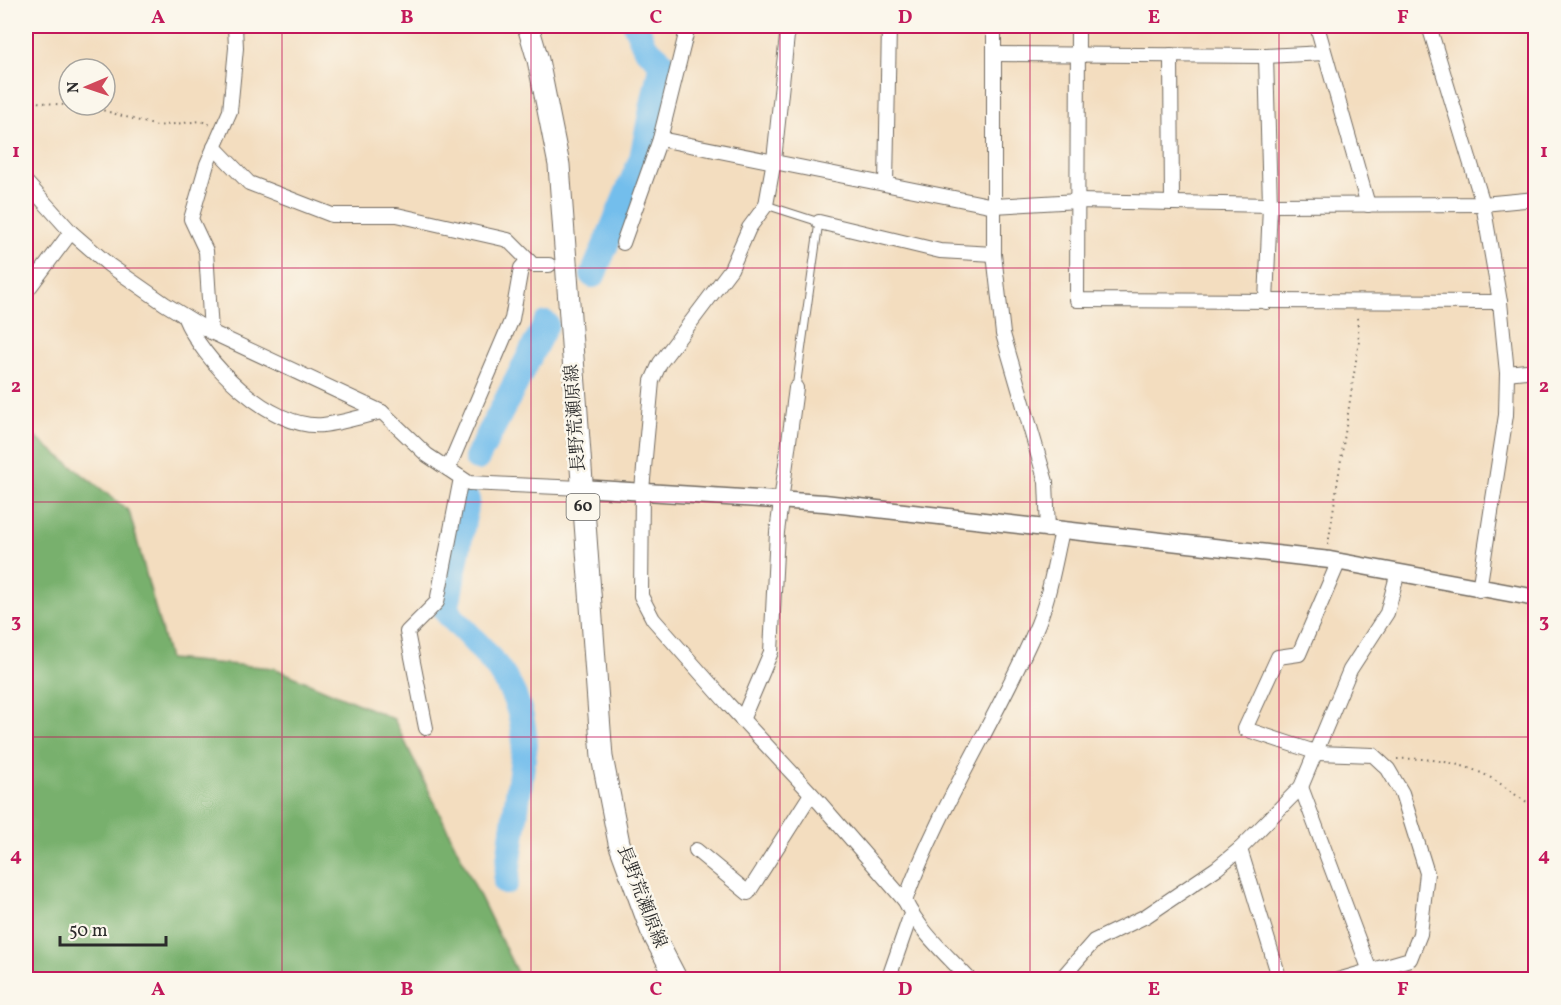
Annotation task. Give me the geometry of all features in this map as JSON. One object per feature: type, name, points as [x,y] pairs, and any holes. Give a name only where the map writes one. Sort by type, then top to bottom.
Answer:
[{"type":"main road","name":"長野荒瀬原線","points":[[528,26],[538,60],[559,165],[602,757],[619,843],[651,930],[677,980]]},
{"type":"street","points":[[211,332],[206,250],[191,219],[214,147],[230,111],[236,26]]},
{"type":"street","points":[[623,243],[660,139],[688,26]]},
{"type":"street","points":[[788,26],[774,160],[766,205],[749,228],[731,269],[660,363],[652,381],[642,490],[641,596],[653,618],[905,901],[931,939],[970,980]]},
{"type":"street","points":[[886,183],[889,26]]},
{"type":"street","points":[[905,901],[921,859],[1035,631],[1049,587],[1055,531],[1046,482],[1003,334],[994,254],[994,26]]},
{"type":"street","points":[[1078,26],[1077,300],[1500,302]]},
{"type":"street","points":[[1317,26],[1368,205]]},
{"type":"street","points":[[1429,26],[1483,204],[1500,302],[1507,373],[1506,416],[1479,590]]},
{"type":"street","points":[[994,54],[1266,56],[1324,53]]},
{"type":"street","points":[[1171,55],[1172,203]]},
{"type":"street","points":[[1266,56],[1270,205],[1266,302]]},
{"type":"street","points":[[660,139],[774,160],[994,206],[1078,201],[1270,205],[1483,204],[1536,199]]},
{"type":"street","points":[[214,147],[249,183],[332,215],[397,215],[508,240],[533,265],[549,265]]},
{"type":"street","points":[[26,182],[71,232],[109,265],[184,316],[211,332],[382,412],[427,454],[469,483],[642,490],[782,501],[1332,560],[1479,590],[1536,598]]},
{"type":"street","points":[[819,222],[940,251],[994,254]]},
{"type":"street","points":[[26,292],[71,232]]},
{"type":"street","points":[[448,469],[512,319],[521,268],[528,260]]},
{"type":"street","points":[[184,316],[192,336],[220,368],[263,407],[292,422],[322,425],[382,412]]},
{"type":"street","points":[[1507,373],[1536,370]]},
{"type":"street","points":[[742,720],[771,652],[777,532],[796,388]]},
{"type":"street","points":[[426,728],[407,632],[437,602],[462,478]]},
{"type":"street","points":[[1332,560],[1299,654],[1278,657],[1245,729],[1318,753],[1373,755],[1389,769],[1402,793],[1427,873],[1420,934],[1410,959],[1338,980]]},
{"type":"street","points":[[1060,980],[1094,941],[1146,916],[1217,868],[1240,849],[1301,787],[1318,753],[1350,670],[1387,613],[1398,572]]},
{"type":"street","points":[[1301,787],[1370,971]]},
{"type":"street","points":[[696,850],[748,893],[811,794]]},
{"type":"street","points":[[1240,849],[1280,980]]},
{"type":"street","points":[[888,980],[912,914]]},
{"type":"lane","points":[[766,205],[819,222],[796,388]]},
{"type":"path","points":[[26,101],[95,108],[157,126],[201,121],[222,129]]},
{"type":"path","points":[[1332,560],[1359,341],[1356,302]]},
{"type":"path","points":[[1379,761],[1418,758],[1465,767],[1494,779],[1536,805]]},
{"type":"green space","points":[[26,430],[129,511],[169,659],[274,668],[394,719],[520,979],[26,979]]},
{"type":"waterway","points":[[593,275],[642,158],[662,62],[645,47],[636,26]]},
{"type":"waterway","points":[[477,458],[546,324]]},
{"type":"waterway","points":[[467,500],[446,611],[488,656],[509,685],[517,702],[525,744],[506,882]]}]
